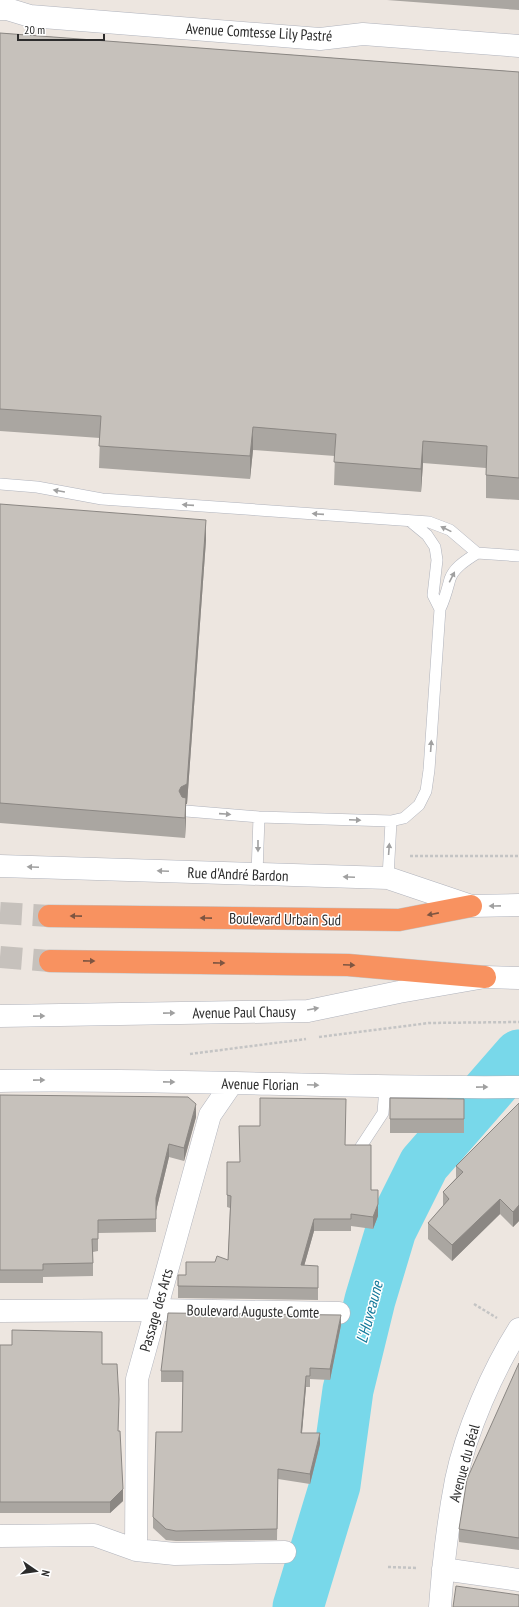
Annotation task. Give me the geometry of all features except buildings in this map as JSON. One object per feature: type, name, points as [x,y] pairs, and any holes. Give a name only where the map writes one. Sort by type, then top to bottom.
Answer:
[{"type":"highway","name":"Boulevard Urbain Sud","points":[[49,916],[399,920],[471,906]]},
{"type":"highway","points":[[50,960],[348,965],[485,977]]},
{"type":"street","name":"Avenue Comtesse Lily Pastré","points":[[0,9],[7,9],[30,16],[320,39],[363,34],[519,46]]},
{"type":"street","name":"Rue d'André Bardon","points":[[0,866],[388,878],[471,906]]},
{"type":"street","name":"Boulevard Urbain Sud","points":[[471,906],[519,905]]},
{"type":"street","points":[[485,977],[519,978]]},
{"type":"street","name":"Avenue Paul Chausy","points":[[0,1016],[308,1011],[399,992],[485,977]]},
{"type":"street","name":"Avenue Florian","points":[[0,1081],[232,1083],[444,1088],[519,1087]]},
{"type":"street","name":"Passage des Arts","points":[[136,1550],[137,1379],[210,1115],[232,1083]]},
{"type":"street","name":"Boulevard Auguste Comte","points":[[0,1311],[157,1310],[339,1313]]},
{"type":"street","name":"Avenue du Béal","points":[[440,1607],[443,1569],[456,1479],[468,1438],[485,1392],[519,1328]]},
{"type":"street","points":[[0,1536],[94,1534],[136,1550],[175,1554],[285,1552]]},
{"type":"street","points":[[443,1569],[519,1580]]},
{"type":"lane","points":[[0,484],[37,487],[102,499],[429,522],[450,530],[477,553],[519,556]]},
{"type":"lane","points":[[410,520],[427,535],[435,547],[437,560],[433,595],[440,609]]},
{"type":"lane","points":[[186,811],[259,817],[391,821],[404,818],[420,805],[426,791],[430,770],[440,609],[446,599],[450,578],[459,566],[477,553]]},
{"type":"lane","points":[[257,874],[259,817]]},
{"type":"lane","points":[[388,878],[391,821]]},
{"type":"lane","points":[[358,1151],[383,1113],[385,1087]]},
{"type":"path","points":[[190,1054],[429,1023],[519,1022]]},
{"type":"waterway","name":"L'Huveaune","points":[[298,1607],[335,1485],[348,1390],[370,1300],[391,1230],[424,1164],[519,1055]]},
{"type":"tunnel","points":[[0,913],[49,916]]},
{"type":"tunnel","points":[[0,957],[50,961]]}]
